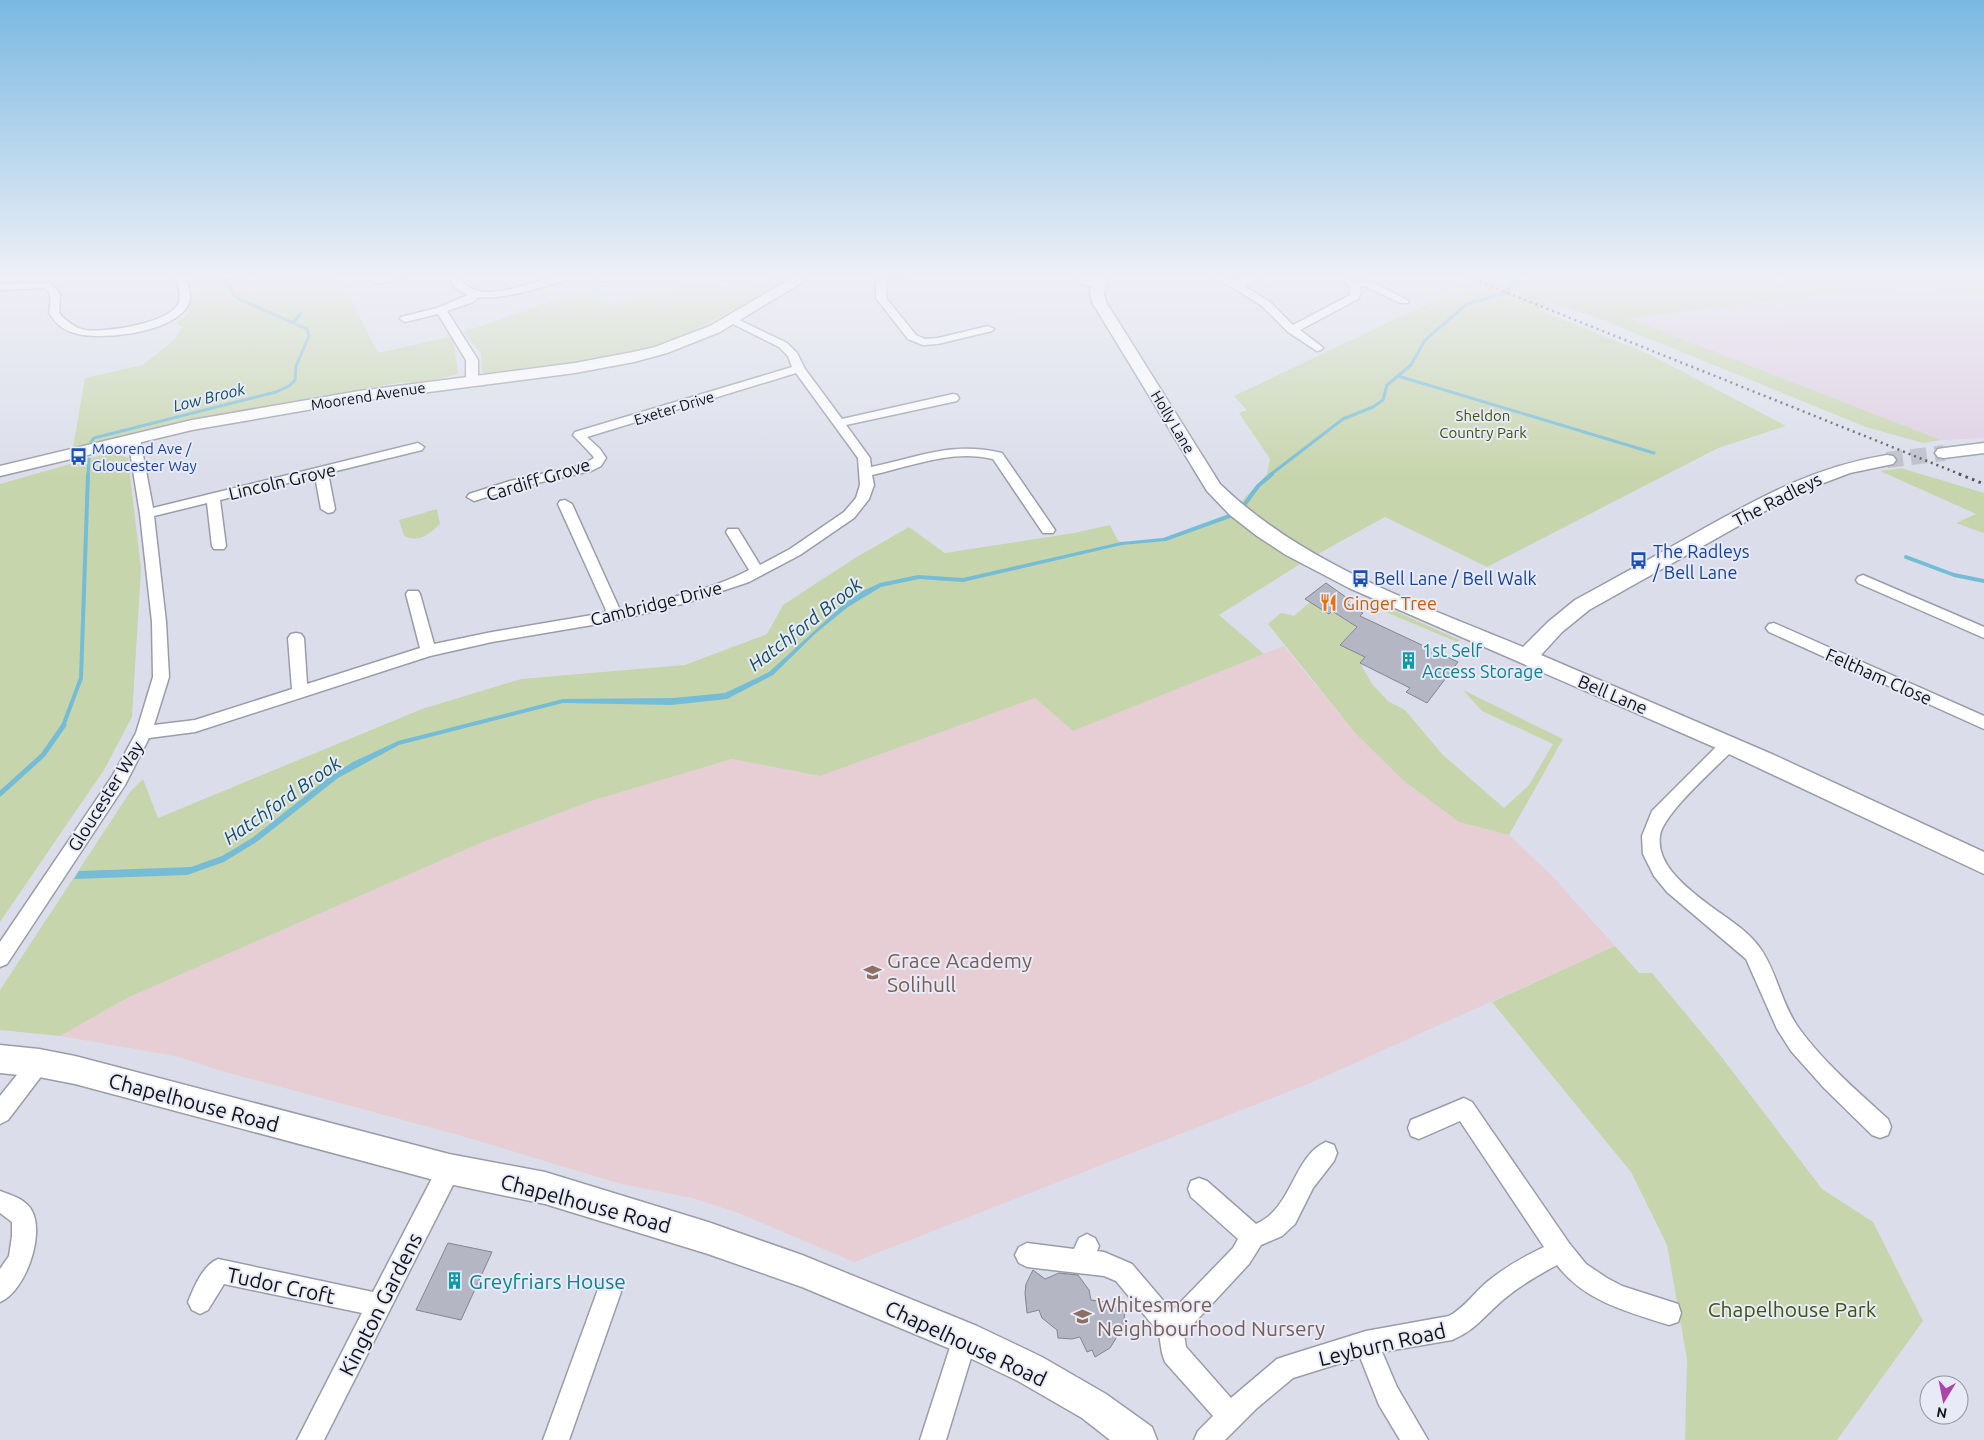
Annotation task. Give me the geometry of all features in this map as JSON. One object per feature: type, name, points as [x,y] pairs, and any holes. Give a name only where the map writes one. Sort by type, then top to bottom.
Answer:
[{"type":"street","points":[[461,342],[472,360],[472,381]]},
{"type":"street","name":"Moorend Avenue","points":[[0,471],[155,434],[175,432],[210,423],[359,396],[575,368],[634,357],[683,342]]},
{"type":"street","points":[[777,342],[793,355],[799,369],[864,458],[867,472],[938,455],[985,452],[998,456],[1048,530]]},
{"type":"street","name":"Holly Lane","points":[[1125,342],[1213,487],[1240,515]]},
{"type":"street","points":[[1309,342],[1317,348]]},
{"type":"street","name":"Exeter Drive","points":[[600,458],[597,452],[589,447],[579,435],[799,369]]},
{"type":"street","points":[[840,424],[953,393],[965,408]]},
{"type":"street","name":"Gloucester Way","points":[[0,958],[119,780],[144,733],[161,676],[159,622],[147,514],[134,439]]},
{"type":"street","name":"Lincoln Grove","points":[[147,514],[418,447]]},
{"type":"street","points":[[1944,453],[1984,448]]},
{"type":"street","name":"Cardiff Grove","points":[[474,497],[515,484],[586,468],[596,463],[600,458]]},
{"type":"street","name":"The Radleys","points":[[1526,657],[1555,627],[1582,605],[1777,496],[1805,482],[1838,470],[1887,460]]},
{"type":"street","points":[[321,472],[328,508]]},
{"type":"street","name":"Cambridge Drive","points":[[144,733],[195,726],[428,651],[492,637],[610,617],[680,600],[744,579],[795,552],[849,515],[862,499],[867,485],[867,472]]},
{"type":"street","points":[[213,497],[219,546]]},
{"type":"street","points":[[565,504],[614,610],[610,617]]},
{"type":"street","name":"Bell Lane","points":[[1240,515],[1294,552],[1367,588],[1730,743],[1984,864]]},
{"type":"street","points":[[733,532],[757,572]]},
{"type":"street","points":[[1861,579],[1984,633]]},
{"type":"street","points":[[413,594],[428,651]]},
{"type":"street","name":"Feltham Close","points":[[1774,628],[1984,723]]},
{"type":"street","points":[[296,638],[300,692]]},
{"type":"street","points":[[1730,743],[1658,816],[1652,827],[1650,843],[1654,859],[1664,876],[1687,900],[1722,925],[1753,954],[1788,1030],[1821,1070],[1880,1127]]},
{"type":"street","name":"Chapelhouse Road","points":[[0,1059],[38,1063],[108,1079],[450,1169],[545,1188],[708,1238],[802,1272],[965,1338],[1038,1373],[1094,1406],[1138,1440]]},
{"type":"street","points":[[0,1113],[38,1063]]},
{"type":"street","points":[[1419,1128],[1464,1109],[1561,1251],[1577,1271],[1607,1292],[1669,1313]]},
{"type":"street","points":[[1171,1330],[1241,1256],[1253,1237],[1269,1232],[1289,1215],[1306,1179],[1326,1153]]},
{"type":"street","name":"Kington Gardens","points":[[310,1440],[450,1169]]},
{"type":"street","points":[[1199,1189],[1253,1237]]},
{"type":"street","points":[[0,1202],[12,1207],[23,1218],[24,1236],[20,1260],[0,1290]]},
{"type":"street","name":"Leyburn Road","points":[[1207,1440],[1248,1399],[1286,1368],[1366,1343],[1452,1328],[1466,1320],[1494,1292],[1522,1270],[1561,1251]]},
{"type":"street","points":[[1027,1255],[1084,1254],[1124,1272],[1160,1314],[1171,1330],[1174,1353],[1231,1418]]},
{"type":"street","name":"Tudor Croft","points":[[200,1302],[218,1271],[379,1305]]},
{"type":"street","points":[[556,1440],[609,1292]]},
{"type":"street","points":[[933,1440],[965,1338]]},
{"type":"street","points":[[1366,1343],[1388,1396],[1415,1440]]},
{"type":"shaded area","points":[[1689,342],[1984,342],[1984,438],[1941,440]]},
{"type":"shaded area","name":"Grace Academy Solihull","points":[[1284,646],[1356,734],[1404,781],[1459,822],[1509,835],[1551,875],[1615,946],[1308,1084],[854,1262],[736,1212],[692,1198],[621,1184],[462,1136],[225,1072],[175,1056],[60,1036],[129,997],[483,842],[594,800],[732,759],[820,776],[1035,698],[1073,731]]},
{"type":"green space","points":[[171,342],[373,342],[378,353],[426,342],[454,342],[458,374],[424,382],[398,383],[276,404],[73,447],[85,378],[143,365]]},
{"type":"green space","points":[[472,342],[670,342],[615,357],[491,374],[482,372],[481,354]]},
{"type":"green space","name":"Sheldon Country Park","points":[[1347,342],[1620,342],[1649,354],[1786,426],[1718,448],[1487,567],[1385,517],[1318,554],[1281,534],[1239,504],[1267,474],[1270,459],[1239,413],[1247,410],[1234,396]]},
{"type":"green space","name":"Sheldon Country Park","points":[[1658,342],[1690,342],[1941,440],[1923,443],[1866,427]]},
{"type":"green space","points":[[112,452],[128,458],[141,569],[132,717],[104,770],[0,922],[0,484]]},
{"type":"green space","points":[[1901,468],[1984,493],[1984,533],[1956,523],[1976,514],[1880,471]]},
{"type":"green space","points":[[437,509],[440,524],[432,531],[420,538],[404,536],[399,520]]},
{"type":"green space","points":[[1231,516],[1300,564],[1219,615],[1264,654],[1073,731],[1035,698],[820,776],[732,759],[594,800],[483,842],[129,997],[60,1036],[0,1030],[0,990],[130,792],[143,779],[158,818],[422,709],[521,679],[685,665],[767,634],[783,605],[855,558],[909,527],[945,553],[1074,533],[1110,525],[1118,541],[1124,543],[1163,541]]},
{"type":"green space","points":[[1310,602],[1329,613],[1332,611],[1356,627],[1340,645],[1365,657],[1360,663],[1372,684],[1388,701],[1405,710],[1443,755],[1504,808],[1529,785],[1553,744],[1482,711],[1463,690],[1563,739],[1509,835],[1459,822],[1404,781],[1356,734],[1268,624],[1281,613],[1294,616]]},
{"type":"green space","points":[[1377,603],[1460,640],[1457,642],[1369,605]]},
{"type":"green space","name":"Chapelhouse Park","points":[[1615,946],[1639,973],[1652,973],[1720,1055],[1822,1189],[1873,1222],[1923,1321],[1837,1440],[1685,1440],[1687,1359],[1667,1245],[1631,1172],[1492,1002]]},
{"type":"water","points":[[1229,514],[1233,517],[1166,541],[1122,545],[963,582],[919,579],[881,587],[848,607],[816,633],[773,675],[727,699],[672,705],[563,703],[399,745],[338,778],[258,841],[224,862],[187,875],[74,879],[79,871],[191,867],[222,856],[252,838],[332,775],[353,762],[398,741],[563,699],[673,698],[725,693],[769,672],[844,604],[863,591],[880,583],[918,575],[963,578],[1121,542],[1163,538]]},
{"type":"building","name":"1st Self Access Storage","points":[[1326,583],[1350,600],[1346,603],[1363,613],[1360,616],[1458,662],[1427,703],[1406,692],[1410,688],[1360,663],[1365,657],[1340,645],[1357,627],[1332,611],[1329,614],[1305,599]]},
{"type":"building","name":"Greyfriars House","points":[[448,1243],[492,1252],[461,1320],[416,1310]]},
{"type":"building","name":"Whitesmore Neighbourhood Nursery","points":[[1033,1270],[1045,1279],[1059,1273],[1078,1275],[1089,1290],[1091,1300],[1105,1302],[1125,1312],[1123,1327],[1110,1348],[1095,1357],[1092,1350],[1087,1352],[1080,1337],[1072,1339],[1058,1338],[1057,1330],[1042,1318],[1039,1310],[1027,1313],[1026,1284]]},
{"type":"waterway","name":"Low Brook","points":[[91,442],[94,438],[276,392],[289,386],[295,380],[296,366],[306,342]]},
{"type":"waterway","name":"Hatchford Brook","points":[[1270,475],[1343,419],[1373,407],[1383,400],[1387,385],[1411,365],[1424,342]]},
{"type":"waterway","points":[[1398,376],[1654,453]]},
{"type":"waterway","name":"Low Brook","points":[[88,475],[89,459]]},
{"type":"waterway","name":"Low Brook","points":[[63,726],[81,678],[88,474]]},
{"type":"waterway","name":"Hatchford Brook","points":[[1242,508],[1258,486],[1272,474]]},
{"type":"waterway","points":[[1906,557],[1954,575],[1984,581]]},
{"type":"waterway","name":"Low Brook","points":[[0,794],[43,755],[64,725]]},
{"type":"tunnel","points":[[1887,460],[1944,453]]},
{"type":"railway","points":[[1631,342],[1962,475]]},
{"type":"railway","points":[[1959,474],[1984,484]]},
{"type":"place","name":"Moorend Ave / Gloucester Way","points":[[78,457]]},
{"type":"place","name":"The Radleys / Bell Lane","points":[[1639,561]]},
{"type":"place","name":"Bell Lane / Bell Walk","points":[[1360,578]]},
{"type":"place","name":"Ginger Tree","points":[[1329,603]]},
{"type":"place","name":"1st Self Access Storage","points":[[1408,660]]},
{"type":"place","name":"Grace Academy Solihull","points":[[873,972]]},
{"type":"place","name":"Greyfriars House","points":[[455,1281]]},
{"type":"place","name":"Whitesmore Neighbourhood Nursery","points":[[1083,1316]]}]
